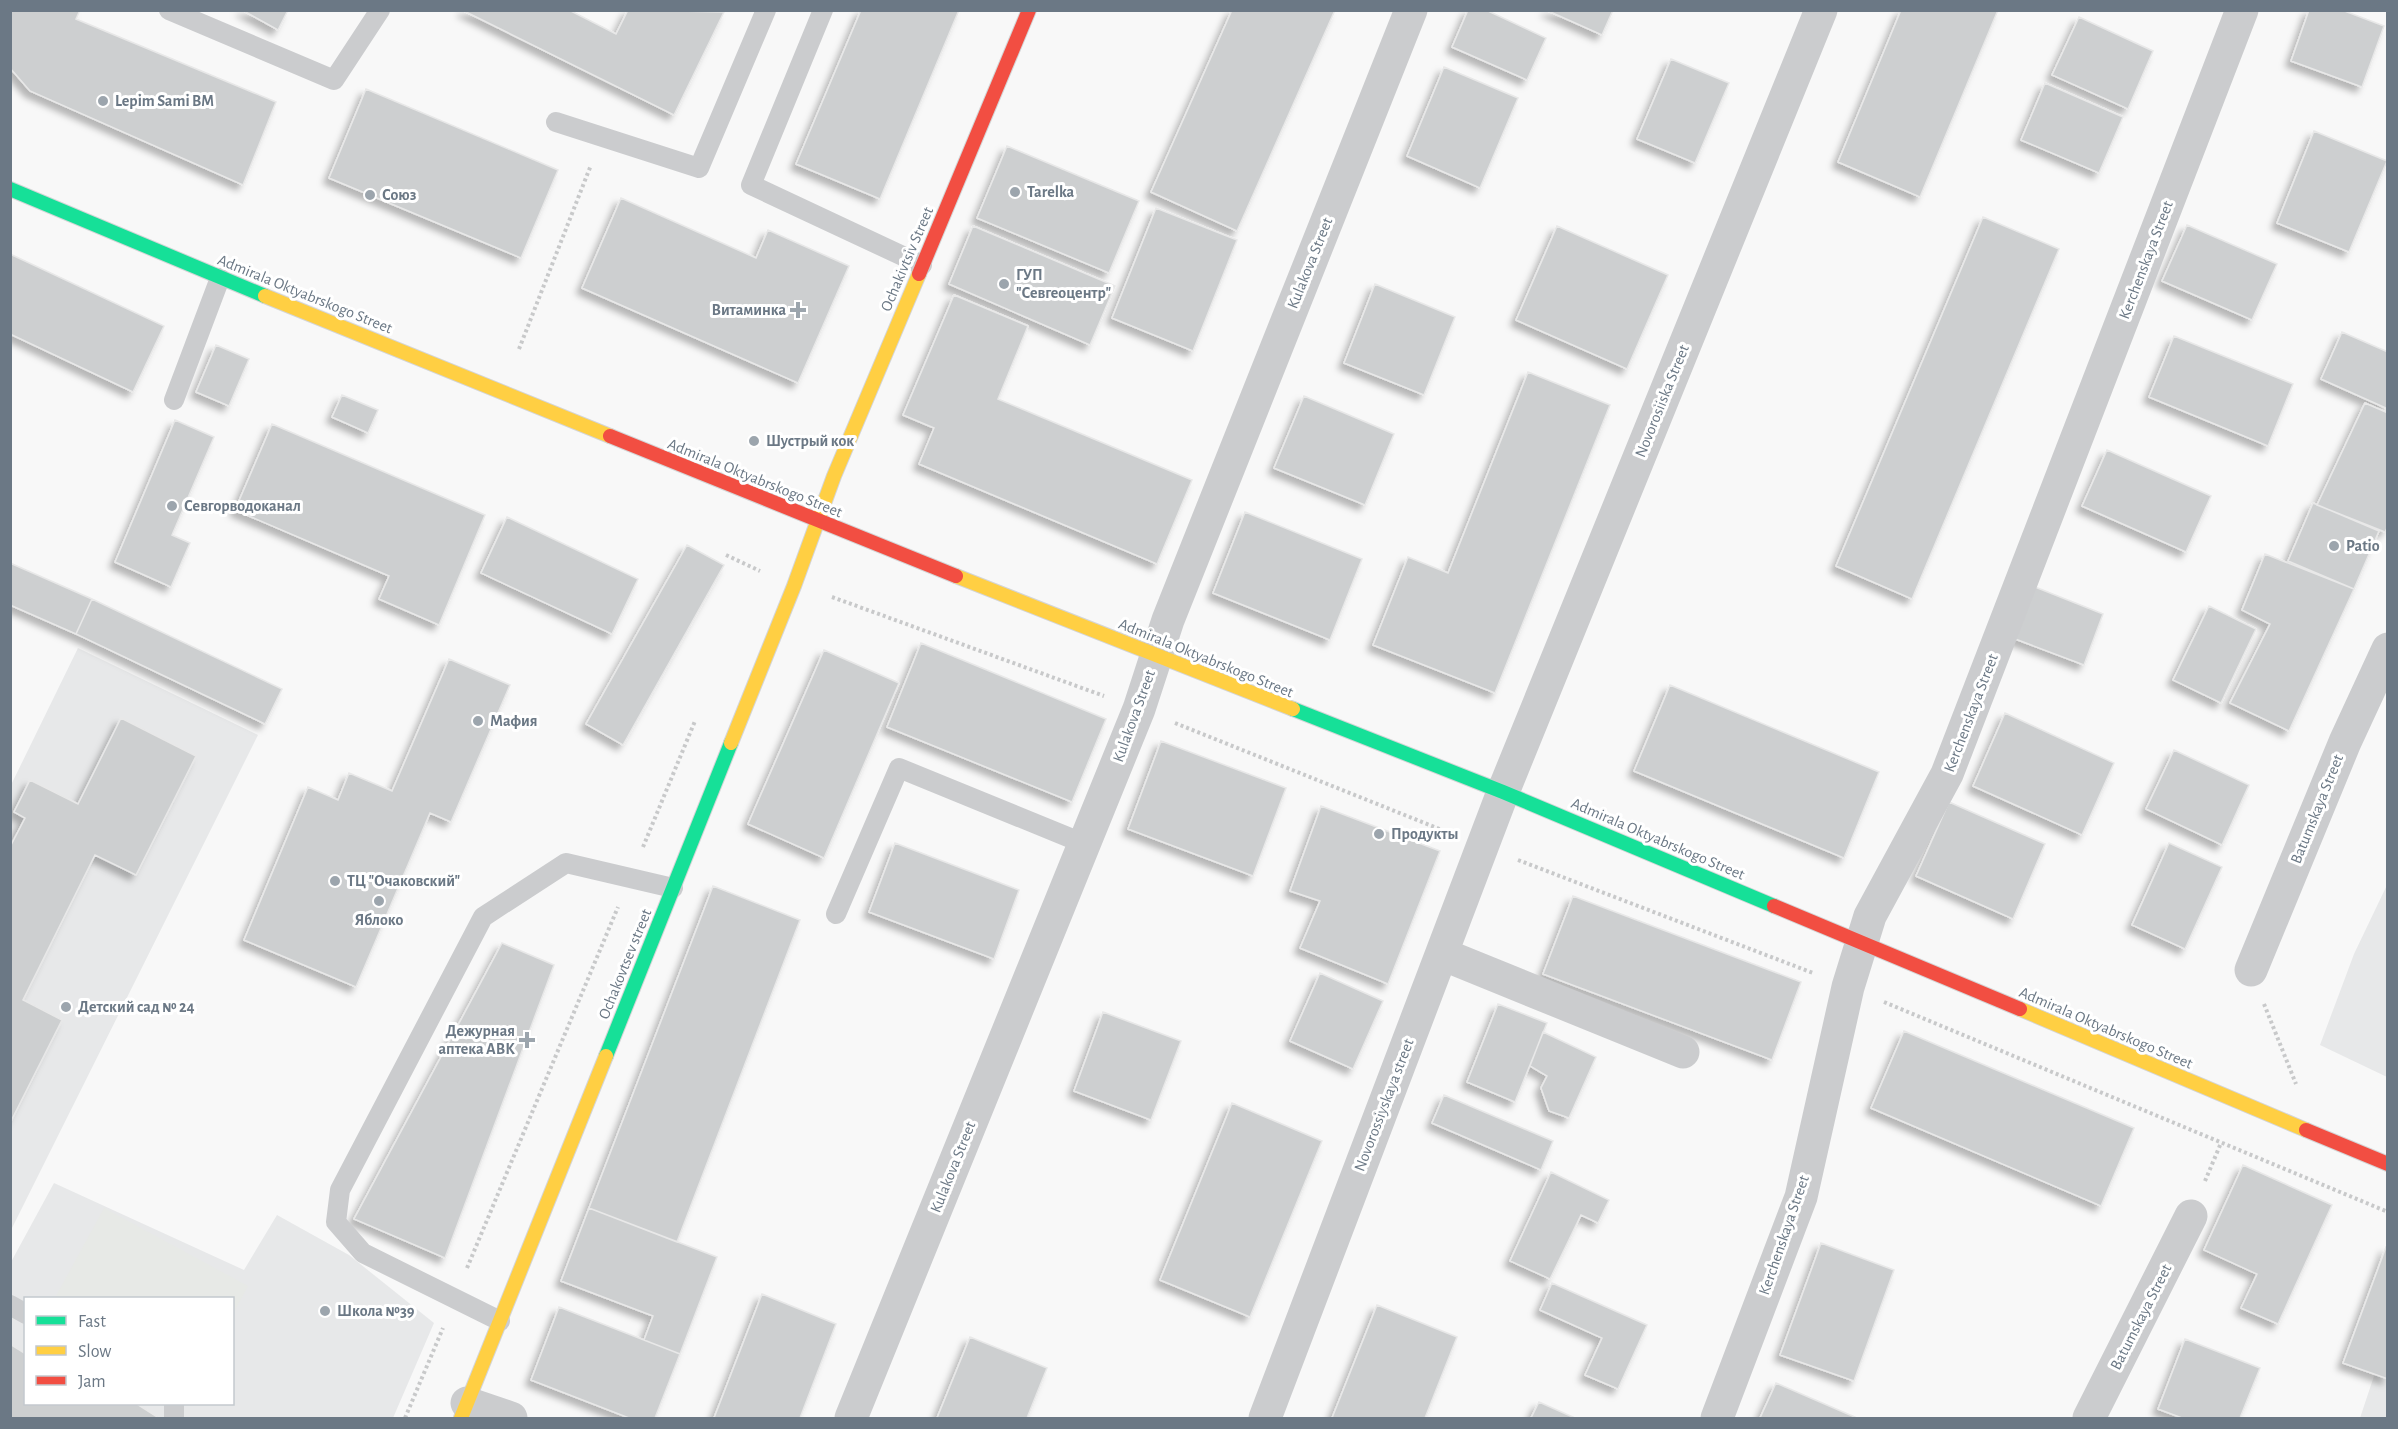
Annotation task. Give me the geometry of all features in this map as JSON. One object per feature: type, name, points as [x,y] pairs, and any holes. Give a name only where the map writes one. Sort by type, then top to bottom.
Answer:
[{"type":"main road","name":"Ochakivtsiv Street","points":[[818,521],[1029,10]]},
{"type":"main road","name":"Admirala Oktyabrskogo Street","points":[[10,189],[220,278],[818,521],[1503,792],[2388,1164]]},
{"type":"main road","name":"Ochakovtsev street","points":[[464,1411],[818,521]]},
{"type":"street","name":"Kulakova Street","points":[[851,1419],[1139,709],[1172,609],[1411,10]]},
{"type":"street","name":"Novorosiiska Street","points":[[1503,792],[1821,10]]},
{"type":"street","name":"Kerchenskaya Street","points":[[1717,1419],[1800,1197],[1848,987],[1870,916],[1947,774],[2242,10]]},
{"type":"street","name":"Batumskaya Street","points":[[2251,970],[2345,742],[2388,649]]},
{"type":"street","name":"Novorossiyskaya street","points":[[1265,1419],[1503,792]]},
{"type":"street","points":[[1442,954],[1683,1052]]},
{"type":"street","name":"Batumskaya Street","points":[[2090,1419],[2191,1216]]},
{"type":"street","points":[[464,1411],[511,1419]]},
{"type":"lane","points":[[169,10],[334,80],[380,10]]},
{"type":"lane","points":[[556,122],[699,168],[766,10]]},
{"type":"lane","points":[[823,10],[751,185],[922,265]]},
{"type":"lane","points":[[174,400],[220,278]]},
{"type":"lane","points":[[836,914],[899,768],[1085,844]]},
{"type":"lane","points":[[500,1321],[363,1253],[336,1222],[340,1190],[483,917],[566,863],[673,888]]},
{"type":"lane","points":[[10,1305],[24,1313]]},
{"type":"path","points":[[519,349],[603,137]]},
{"type":"path","points":[[726,555],[794,586],[819,592],[1139,709],[1483,846],[1848,987]]},
{"type":"path","points":[[753,581],[758,570]]},
{"type":"path","points":[[405,1419],[698,713]]},
{"type":"path","points":[[2251,970],[2298,1088]]},
{"type":"path","points":[[1896,1007],[2388,1212]]},
{"type":"shaded area","name":"Детский сад № 24","points":[[78,648],[258,735],[11,1230],[11,785]]},
{"type":"shaded area","points":[[2387,885],[2387,1077],[2320,1045],[2354,954]]},
{"type":"shaded area","name":"Школа №39","points":[[54,1183],[244,1270],[277,1215],[349,1255],[434,1323],[393,1418],[11,1418],[11,1262]]},
{"type":"shaded area","points":[[104,1208],[248,1286],[234,1312],[234,1297],[56,1297]]},
{"type":"shaded area","points":[[2387,1337],[2387,1418],[2360,1418]]},
{"type":"building","points":[[10,10],[80,10],[76,19],[276,102],[243,185],[30,91],[10,68]]},
{"type":"building","points":[[242,10],[288,10],[278,30]]},
{"type":"building","points":[[462,10],[569,10],[616,34],[628,10],[724,12],[674,115]]},
{"type":"building","points":[[861,10],[959,10],[880,199],[796,164]]},
{"type":"building","points":[[1232,10],[1335,10],[1237,231],[1151,192]]},
{"type":"building","points":[[1468,10],[1486,10],[1546,38],[1527,80],[1452,47]]},
{"type":"building","points":[[1546,10],[1613,10],[1602,35]]},
{"type":"building","points":[[1901,10],[1998,10],[1920,197],[1838,162]]},
{"type":"building","points":[[2309,10],[2342,10],[2384,26],[2362,87],[2291,61]]},
{"type":"building","points":[[2079,17],[2153,51],[2128,109],[2052,75]]},
{"type":"building","points":[[1671,59],[1729,83],[1695,163],[1637,139]]},
{"type":"building","points":[[1444,67],[1518,98],[1480,188],[1407,156]]},
{"type":"building","points":[[2045,83],[2123,117],[2099,173],[2021,140]]},
{"type":"building","points":[[366,89],[558,170],[521,258],[329,178]]},
{"type":"building","points":[[2314,131],[2387,161],[2349,252],[2277,223]]},
{"type":"building","points":[[1007,146],[1139,201],[1109,273],[977,218]]},
{"type":"building","points":[[621,198],[756,258],[768,230],[849,266],[798,383],[582,288]]},
{"type":"building","points":[[1156,208],[1237,240],[1193,351],[1112,318]]},
{"type":"building","points":[[1983,217],[2059,249],[1912,599],[1836,566]]},
{"type":"building","points":[[2187,225],[2277,264],[2252,320],[2162,281]]},
{"type":"building","points":[[973,226],[1115,286],[1090,345],[949,284]]},
{"type":"building","points":[[1557,226],[1668,275],[1627,369],[1516,320]]},
{"type":"building","points":[[10,254],[164,326],[133,392],[10,334]]},
{"type":"building","points":[[1375,284],[1455,317],[1424,395],[1344,363]]},
{"type":"building","points":[[954,295],[1028,326],[998,399],[1192,480],[1157,564],[919,464],[934,428],[903,415]]},
{"type":"building","points":[[2342,332],[2388,352],[2388,409],[2321,379]]},
{"type":"building","points":[[2174,336],[2293,384],[2268,446],[2149,397]]},
{"type":"building","points":[[216,345],[249,359],[229,406],[196,392]]},
{"type":"building","points":[[1528,372],[1610,405],[1495,693],[1373,645],[1408,557],[1448,573]]},
{"type":"building","points":[[342,395],[378,410],[368,433],[332,417]]},
{"type":"building","points":[[1304,396],[1394,434],[1365,505],[1274,468]]},
{"type":"building","points":[[2365,403],[2388,413],[2388,526],[2385,532],[2317,505]]},
{"type":"building","points":[[175,420],[214,437],[172,535],[190,543],[171,587],[115,562]]},
{"type":"building","points":[[272,424],[485,515],[439,625],[379,599],[389,576],[235,510]]},
{"type":"building","points":[[2107,450],[2211,496],[2186,552],[2082,506]]},
{"type":"building","name":"Patio","points":[[2313,503],[2379,531],[2354,589],[2288,561]]},
{"type":"building","points":[[1245,512],[1362,559],[1330,640],[1213,593]]},
{"type":"building","points":[[507,517],[638,579],[612,634],[481,573]]},
{"type":"building","points":[[687,545],[724,565],[623,745],[586,724]]},
{"type":"building","points":[[2265,554],[2354,589],[2289,731],[2230,703],[2270,624],[2242,610]]},
{"type":"building","points":[[10,563],[92,599],[76,634],[10,605]]},
{"type":"building","points":[[2030,585],[2103,614],[2084,665],[2010,637]]},
{"type":"building","points":[[92,599],[282,689],[265,724],[76,634]]},
{"type":"building","points":[[2209,606],[2256,629],[2221,703],[2173,680]]},
{"type":"building","points":[[921,643],[1106,719],[1072,802],[887,727]]},
{"type":"building","points":[[824,650],[899,683],[824,858],[748,824]]},
{"type":"building","name":"ТЦ \"Очаковский\"","points":[[449,659],[510,685],[451,822],[430,813],[356,987],[244,940],[308,787],[338,800],[349,773],[392,791]]},
{"type":"building","points":[[1670,685],[1879,772],[1844,858],[1634,771]]},
{"type":"building","points":[[2005,713],[2114,763],[2082,835],[1973,786]]},
{"type":"building","name":"Детский сад № 24","points":[[121,718],[196,756],[136,875],[95,855],[23,1000],[62,1020],[10,1123],[10,847],[25,818],[14,812],[30,780],[78,804]]},
{"type":"building","points":[[1161,741],[1286,788],[1253,876],[1128,829]]},
{"type":"building","points":[[2174,750],[2249,785],[2222,845],[2146,809]]},
{"type":"building","points":[[1949,802],[2045,844],[2013,919],[1916,876]]},
{"type":"building","points":[[1321,806],[1440,851],[1388,984],[1300,948],[1320,901],[1290,891]]},
{"type":"building","points":[[895,843],[1019,890],[994,959],[869,912]]},
{"type":"building","points":[[2169,843],[2222,867],[2185,949],[2132,925]]},
{"type":"building","points":[[713,886],[800,920],[677,1242],[589,1208]]},
{"type":"building","points":[[1573,896],[1801,982],[1772,1060],[1543,974]]},
{"type":"building","points":[[502,943],[554,965],[445,1258],[354,1219]]},
{"type":"building","points":[[1320,973],[1383,1001],[1353,1069],[1290,1041]]},
{"type":"building","points":[[1498,1004],[1547,1023],[1515,1102],[1467,1082]]},
{"type":"building","points":[[1103,1012],[1181,1041],[1151,1120],[1074,1091]]},
{"type":"building","points":[[1904,1031],[2134,1128],[2101,1206],[1871,1108]]},
{"type":"building","points":[[1543,1032],[1596,1057],[1569,1118],[1549,1111],[1541,1088],[1547,1076],[1530,1066]]},
{"type":"building","points":[[1444,1095],[1553,1141],[1541,1170],[1432,1123]]},
{"type":"building","points":[[1232,1103],[1322,1141],[1250,1317],[1160,1280]]},
{"type":"building","points":[[2243,1165],[2332,1205],[2278,1324],[2241,1308],[2257,1274],[2204,1250]]},
{"type":"building","points":[[1551,1172],[1609,1200],[1598,1223],[1581,1215],[1550,1279],[1510,1261]]},
{"type":"building","points":[[589,1208],[717,1257],[680,1354],[644,1340],[653,1316],[561,1281]]},
{"type":"building","points":[[1821,1243],[1894,1270],[1854,1381],[1780,1355]]},
{"type":"building","points":[[2386,1247],[2388,1248],[2388,1379],[2343,1363]]},
{"type":"building","points":[[1552,1283],[1647,1325],[1618,1389],[1585,1375],[1602,1338],[1540,1310]]},
{"type":"building","points":[[762,1294],[836,1324],[800,1418],[714,1418]]},
{"type":"building","points":[[1377,1305],[1457,1337],[1425,1418],[1332,1418]]},
{"type":"building","points":[[559,1307],[680,1354],[655,1418],[629,1418],[531,1380]]},
{"type":"building","points":[[970,1337],[1047,1368],[1027,1418],[937,1418]]},
{"type":"building","points":[[2185,1339],[2260,1368],[2240,1418],[2182,1418],[2158,1409]]},
{"type":"building","points":[[10,1344],[24,1353],[24,1405],[139,1405],[159,1418],[10,1418]]},
{"type":"building","points":[[1776,1383],[1857,1418],[1760,1418]]},
{"type":"building","points":[[1539,1402],[1575,1418],[1531,1418]]},
{"type":"traffic: fast","points":[[10,189],[265,296]]},
{"type":"traffic: fast","points":[[1293,709],[1503,792],[1774,906]]},
{"type":"traffic: fast","points":[[606,1056],[731,743]]},
{"type":"traffic: slow","points":[[731,743],[794,586],[834,476],[919,274]]},
{"type":"traffic: slow","points":[[265,296],[610,436]]},
{"type":"traffic: slow","points":[[956,576],[1293,709]]},
{"type":"traffic: slow","points":[[2020,1009],[2306,1130]]},
{"type":"traffic: slow","points":[[461,1418],[606,1056]]},
{"type":"traffic: jam","points":[[919,274],[1029,10]]},
{"type":"traffic: jam","points":[[610,436],[956,576]]},
{"type":"traffic: jam","points":[[1774,906],[2020,1009]]},
{"type":"traffic: jam","points":[[2306,1130],[2388,1164]]},
{"type":"place","name":"Lepim Sami BM","points":[[103,101]]},
{"type":"place","name":"Tarelka","points":[[1015,192]]},
{"type":"place","name":"Союз","points":[[370,195]]},
{"type":"place","name":"ГУП \"Севгеоцентр\"","points":[[1004,284]]},
{"type":"place","name":"Витаминка","points":[[798,310]]},
{"type":"place","name":"Шустрый кок","points":[[754,441]]},
{"type":"place","name":"Севгорводоканал","points":[[172,506]]},
{"type":"place","name":"Patio","points":[[2334,546]]},
{"type":"place","name":"Мафия","points":[[478,721]]},
{"type":"place","name":"Продукты","points":[[1379,834]]},
{"type":"place","name":"ТЦ \"Очаковский\"","points":[[335,881]]},
{"type":"place","name":"Яблоко","points":[[379,901]]},
{"type":"place","name":"Детский сад № 24","points":[[66,1007]]},
{"type":"place","name":"Дежурная аптека АВК","points":[[527,1040]]},
{"type":"place","name":"Школа №39","points":[[325,1311]]}]
